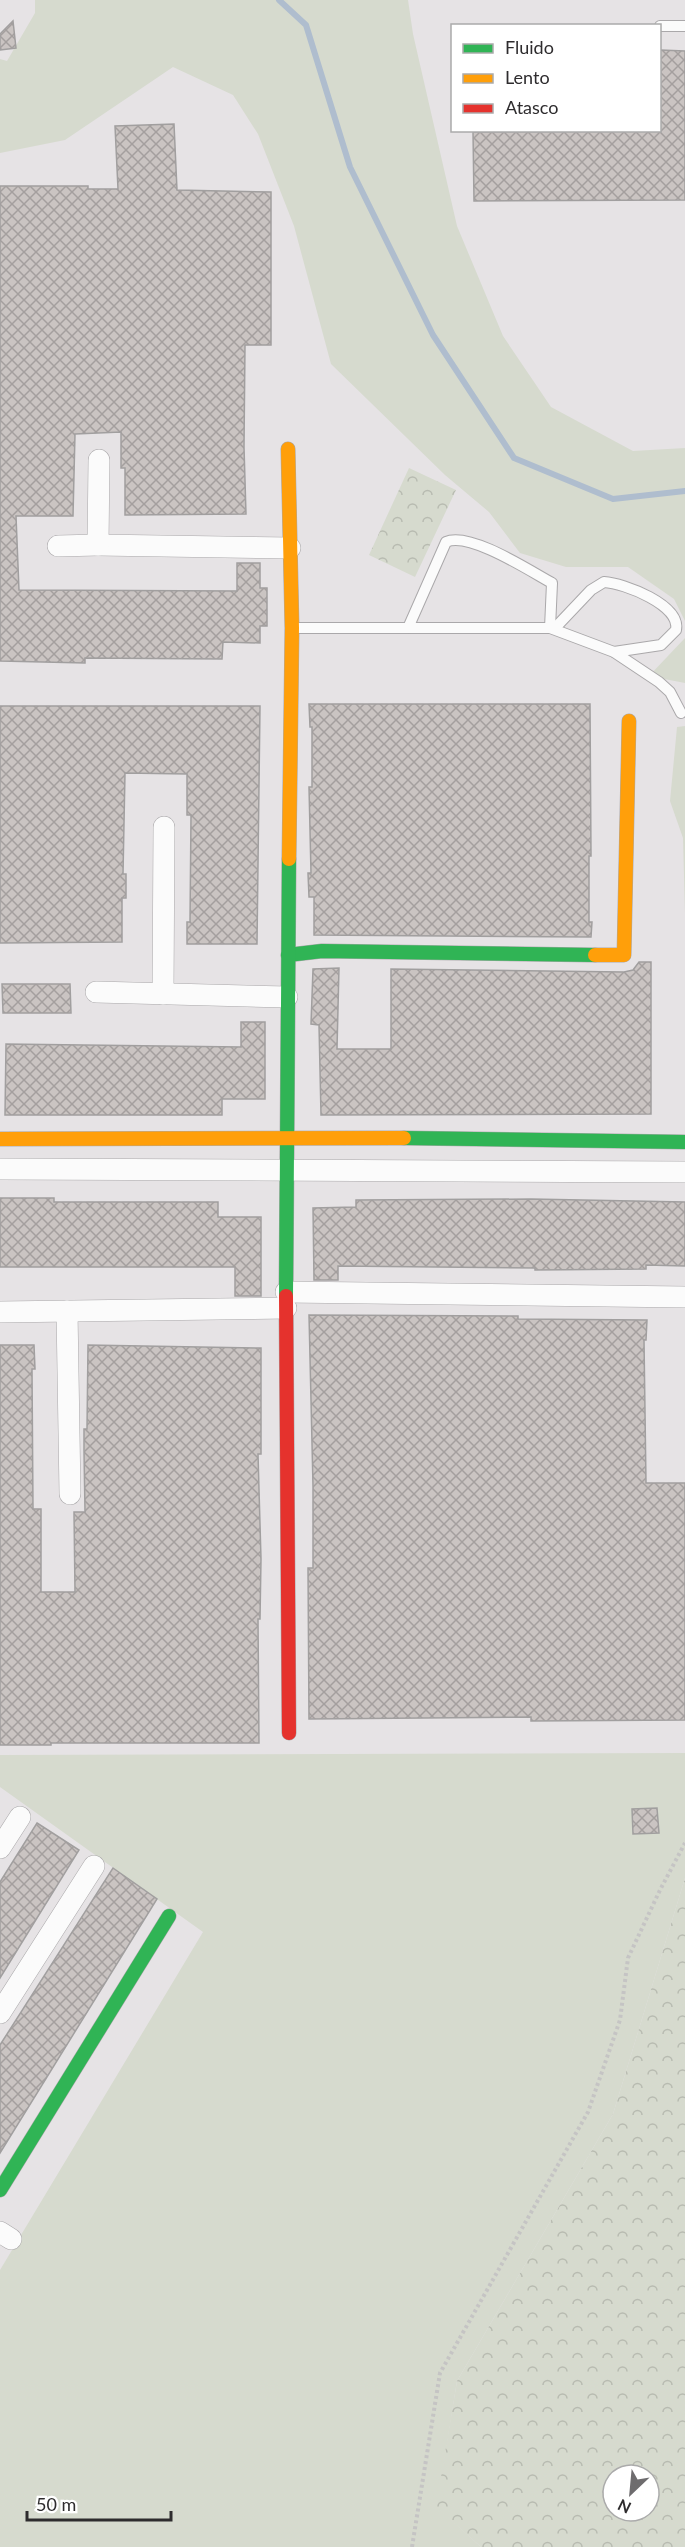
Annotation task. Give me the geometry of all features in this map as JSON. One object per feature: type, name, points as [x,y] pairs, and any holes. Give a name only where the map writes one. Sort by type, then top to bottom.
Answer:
[{"type":"street","points":[[288,449],[292,628],[285,1137],[289,1733]]},
{"type":"street","points":[[98,545],[99,460]]},
{"type":"street","points":[[58,546],[290,548]]},
{"type":"street","points":[[288,955],[322,951],[624,955],[629,721]]},
{"type":"street","points":[[163,994],[164,827]]},
{"type":"street","points":[[96,992],[287,997]]},
{"type":"street","points":[[0,1139],[285,1137],[685,1142]]},
{"type":"street","points":[[0,1169],[685,1172]]},
{"type":"street","points":[[0,1312],[68,1311],[286,1300],[685,1297]]},
{"type":"street","points":[[68,1311],[70,1494]]},
{"type":"street","points":[[0,1848],[20,1817]]},
{"type":"street","points":[[0,2013],[94,1866]]},
{"type":"street","points":[[0,2190],[169,1916]]},
{"type":"lane","points":[[661,26],[685,26]]},
{"type":"lane","points":[[408,628],[446,542],[456,539],[491,550],[552,583],[552,628]]},
{"type":"lane","points":[[552,628],[591,590],[604,582],[635,589],[662,605],[675,619],[676,630],[661,645],[647,649],[614,652]]},
{"type":"lane","points":[[292,628],[552,628],[614,652],[670,692],[681,713]]},
{"type":"path","points":[[412,2547],[440,2373],[588,2112],[620,2020],[628,1958],[685,1843]]},
{"type":"green space","points":[[35,0],[408,0],[413,34],[457,226],[503,336],[551,407],[633,451],[685,448],[685,621],[674,599],[628,567],[566,567],[520,553],[489,512],[445,475],[331,364],[294,226],[258,134],[233,95],[173,67],[65,140],[0,153],[0,59],[7,61],[35,13]]},
{"type":"green space","points":[[409,468],[456,490],[415,577],[369,555]]},
{"type":"green space","points":[[685,638],[685,683],[649,676]]},
{"type":"green space","points":[[685,726],[685,914],[683,838],[670,801],[677,727]]},
{"type":"green space","points":[[685,1753],[685,1878],[613,2114],[457,2381],[437,2507],[481,2547],[0,2547],[0,2270],[203,1932],[0,1787],[0,1755]]},
{"type":"green space","points":[[685,1878],[685,2547],[481,2547],[436,2507],[457,2381],[613,2114]]},
{"type":"building","points":[[13,21],[16,48],[0,50],[0,34]]},
{"type":"building","points":[[661,50],[685,51],[685,200],[474,201],[473,132],[661,132]]},
{"type":"building","points":[[174,124],[177,190],[271,192],[271,345],[245,345],[246,514],[125,515],[125,468],[121,468],[121,432],[75,434],[73,516],[16,516],[19,590],[237,591],[237,563],[260,563],[260,588],[267,588],[267,626],[260,626],[260,643],[223,642],[222,659],[85,658],[85,663],[0,661],[0,186],[88,186],[88,189],[118,189],[115,126]]},
{"type":"building","points":[[309,704],[590,704],[589,922],[592,922],[591,937],[314,935],[314,897],[309,897],[308,873],[311,873],[309,787],[312,787],[312,727],[310,727]]},
{"type":"building","points":[[0,706],[260,706],[257,944],[187,944],[187,922],[190,922],[191,815],[187,815],[187,774],[125,773],[123,874],[126,874],[126,898],[122,898],[122,942],[0,943]]},
{"type":"building","points":[[639,962],[651,962],[651,1114],[321,1115],[319,1025],[311,1024],[313,969],[339,968],[337,1049],[391,1049],[391,969],[624,972],[633,970]]},
{"type":"building","points":[[2,984],[70,984],[71,1013],[3,1013]]},
{"type":"building","points":[[241,1022],[265,1022],[265,1099],[222,1099],[222,1115],[5,1115],[6,1044],[241,1047]]},
{"type":"building","points":[[0,1198],[54,1198],[54,1202],[218,1202],[218,1217],[261,1217],[261,1296],[235,1296],[235,1267],[0,1267]]},
{"type":"building","points":[[531,1199],[685,1202],[685,1266],[646,1265],[646,1269],[535,1270],[535,1268],[338,1266],[338,1280],[314,1280],[313,1208],[356,1207],[356,1200]]},
{"type":"building","points":[[309,1315],[518,1316],[518,1319],[647,1320],[646,1340],[644,1340],[646,1483],[685,1483],[685,1720],[531,1721],[531,1717],[309,1719],[308,1568],[313,1568],[313,1486]]},
{"type":"building","points":[[0,1345],[34,1345],[35,1369],[32,1369],[33,1509],[41,1509],[41,1592],[75,1592],[74,1512],[85,1512],[84,1429],[87,1429],[88,1345],[261,1348],[261,1454],[258,1454],[261,1559],[260,1619],[258,1619],[259,1743],[0,1745]]},
{"type":"building","points":[[657,1808],[659,1833],[633,1834],[632,1809]]},
{"type":"building","points":[[37,1823],[79,1850],[0,1978],[0,1882]]},
{"type":"building","points":[[113,1868],[157,1899],[0,2153],[0,2045]]},
{"type":"waterway","points":[[279,0],[306,25],[350,167],[433,335],[514,458],[613,499],[685,491]]},
{"type":"traffic: fast","points":[[286,1296],[289,859]]},
{"type":"traffic: fast","points":[[288,955],[322,951],[595,955]]},
{"type":"traffic: fast","points":[[404,1138],[685,1142]]},
{"type":"traffic: fast","points":[[0,2190],[169,1916]]},
{"type":"traffic: slow","points":[[288,449],[292,628],[289,859]]},
{"type":"traffic: slow","points":[[595,955],[624,955],[629,721]]},
{"type":"traffic: slow","points":[[0,1139],[404,1138]]},
{"type":"traffic: jam","points":[[286,1296],[289,1733]]}]
